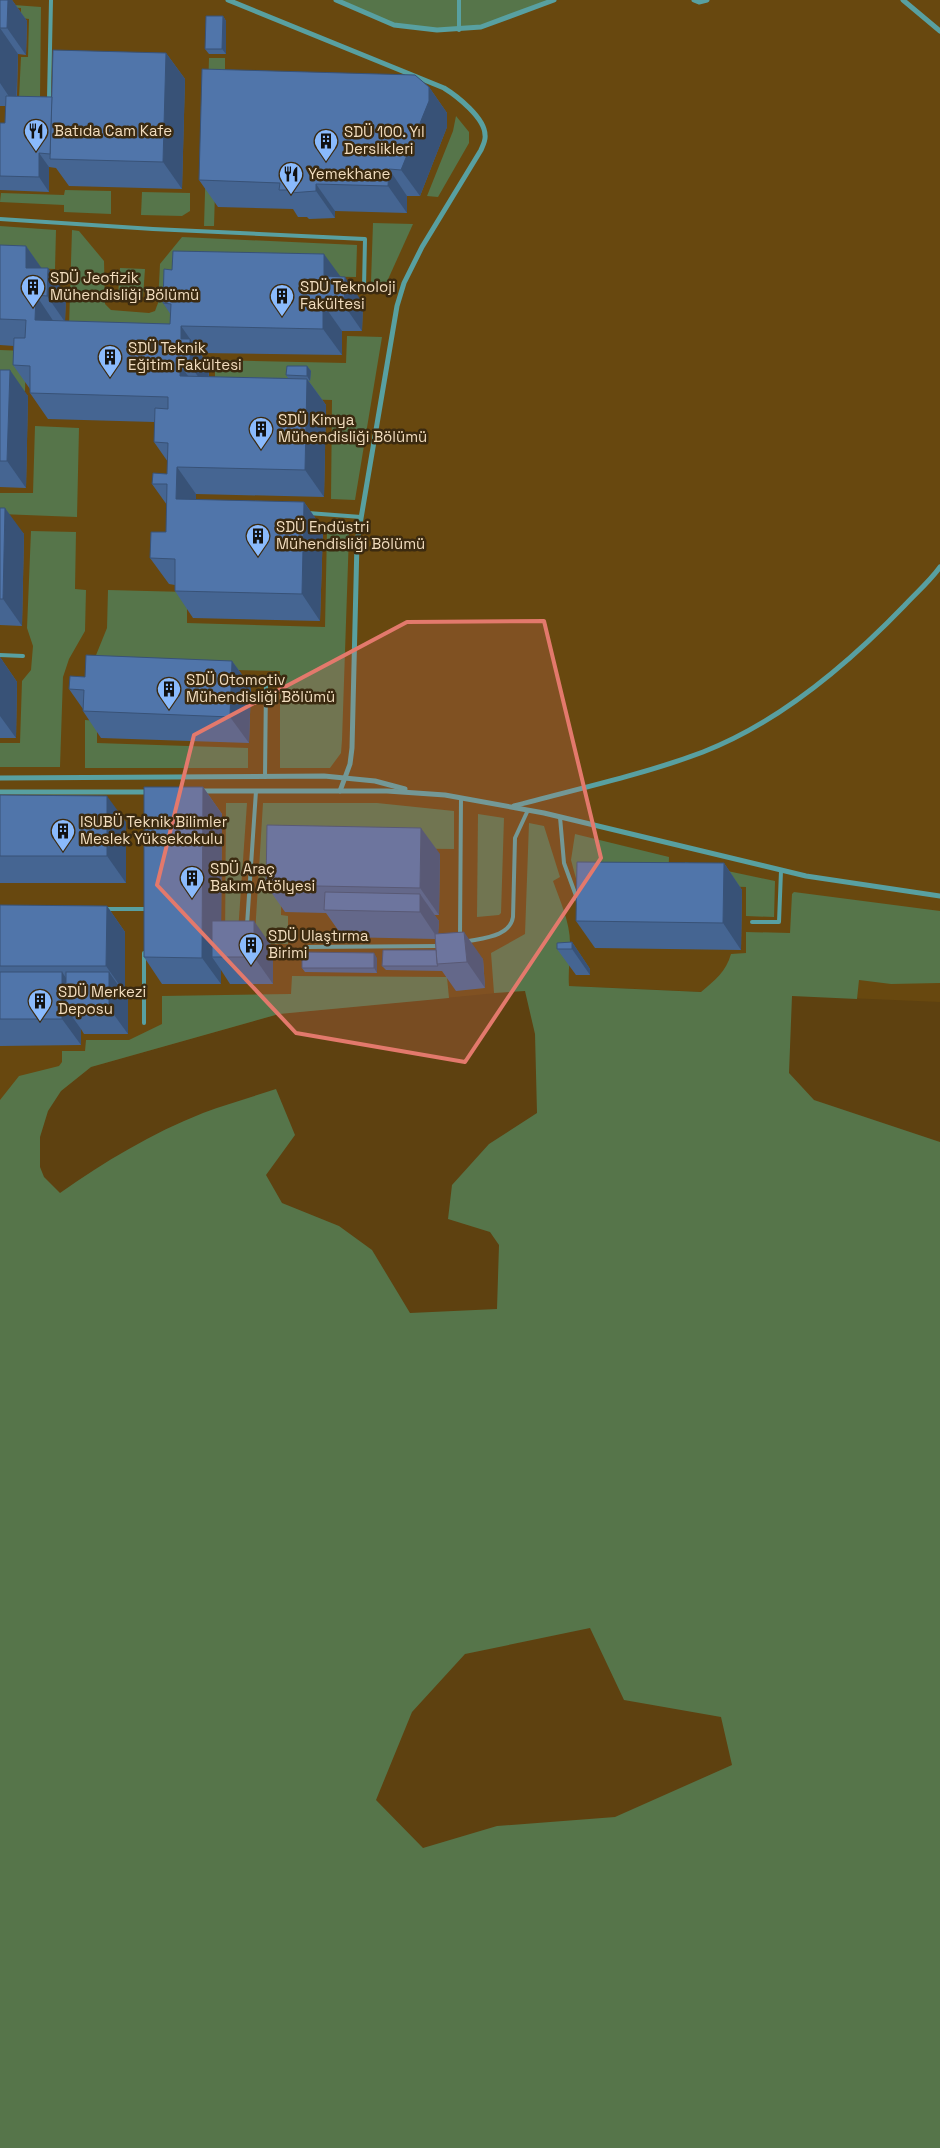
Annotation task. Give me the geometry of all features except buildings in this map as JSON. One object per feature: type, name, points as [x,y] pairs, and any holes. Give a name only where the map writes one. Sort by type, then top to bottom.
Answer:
[{"type":"street","points":[[228,0],[444,88],[465,104],[484,130],[485,139],[481,150],[422,247],[400,295],[357,550],[352,748],[340,791]]},
{"type":"street","points":[[336,0],[394,25],[427,30],[459,30],[481,27],[554,0]]},
{"type":"street","points":[[694,0],[699,2],[707,0]]},
{"type":"street","points":[[903,0],[940,31]]},
{"type":"street","points":[[511,807],[661,767],[705,751],[746,732],[793,702],[870,641],[940,567]]},
{"type":"street","points":[[0,778],[345,777],[375,781],[410,791]]},
{"type":"street","points":[[198,791],[410,791],[461,798],[560,817],[781,870],[842,882],[940,896]]},
{"type":"street","points":[[0,792],[159,792]]},
{"type":"lane","points":[[49,98],[51,0]]},
{"type":"lane","points":[[459,0],[459,30]]},
{"type":"lane","points":[[0,219],[170,230],[365,239],[364,288]]},
{"type":"lane","points":[[300,513],[340,514],[361,518]]},
{"type":"lane","points":[[0,655],[22,656]]},
{"type":"lane","points":[[237,678],[259,679],[266,684],[265,777]]},
{"type":"lane","points":[[246,931],[256,791]]},
{"type":"lane","points":[[461,798],[460,943],[504,932],[511,926],[516,838],[528,810]]},
{"type":"lane","points":[[560,817],[564,863],[579,905]]},
{"type":"lane","points":[[752,922],[779,922],[781,870]]},
{"type":"lane","points":[[144,899],[144,918]]},
{"type":"lane","points":[[96,909],[144,909]]},
{"type":"lane","points":[[306,946],[444,946]]},
{"type":"lane","points":[[144,947],[144,1023]]},
{"type":"highlighted area","points":[[544,621],[601,858],[465,1062],[296,1033],[157,885],[194,735],[407,622]]},
{"type":"shaded area","points":[[0,0],[940,0],[940,1002],[569,986],[279,1014],[91,1067],[0,1140]]},
{"type":"green space","points":[[336,0],[554,0],[481,27],[459,30],[394,25]]},
{"type":"green space","points":[[0,4],[41,7],[40,99],[19,98],[21,57],[28,57],[29,19],[21,18],[21,8],[0,7]]},
{"type":"green space","points":[[209,58],[225,58],[225,92],[218,93],[214,226],[204,226]]},
{"type":"green space","points":[[456,116],[469,132],[469,143],[438,197],[427,196],[453,131]]},
{"type":"green space","points":[[65,190],[111,191],[111,214],[64,212],[64,205],[0,202],[1,193],[64,195]]},
{"type":"green space","points":[[142,192],[190,193],[190,211],[182,216],[141,215]]},
{"type":"green space","points":[[373,223],[413,224],[385,286],[371,282]]},
{"type":"green space","points":[[0,226],[56,230],[55,269],[0,267]]},
{"type":"green space","points":[[72,230],[79,231],[104,261],[105,304],[111,310],[149,313],[155,311],[158,303],[160,264],[182,237],[357,245],[356,277],[188,274],[177,333],[69,326]]},
{"type":"green space","points":[[120,268],[145,269],[143,297],[118,296]]},
{"type":"green space","points":[[347,336],[382,337],[355,500],[331,499],[332,400],[215,397],[215,360],[346,363]]},
{"type":"green space","points":[[0,350],[26,351],[25,391],[0,390]]},
{"type":"green space","points":[[35,426],[79,428],[77,517],[0,514],[0,493],[33,493]]},
{"type":"green space","points":[[327,530],[349,534],[341,753],[330,768],[280,768],[280,671],[107,667],[92,665],[107,628],[108,590],[187,592],[187,623],[325,627]]},
{"type":"green space","points":[[31,531],[76,532],[75,589],[86,590],[85,631],[69,659],[63,677],[60,767],[0,767],[0,743],[20,743],[22,681],[31,670],[33,646],[27,628]]},
{"type":"green space","points":[[85,720],[97,721],[97,743],[248,748],[248,768],[85,768]]},
{"type":"green space","points":[[226,803],[247,803],[238,932],[225,944]]},
{"type":"green space","points":[[263,803],[377,803],[454,811],[454,849],[282,847],[281,915],[288,916],[288,944],[261,944],[255,934]]},
{"type":"green space","points":[[478,814],[504,818],[501,913],[499,915],[477,917]]},
{"type":"green space","points":[[529,823],[544,826],[560,877],[553,881],[569,929],[569,986],[701,992],[723,971],[731,954],[746,953],[746,932],[790,933],[792,894],[794,892],[940,911],[940,983],[891,984],[859,980],[857,999],[792,996],[789,1073],[814,1100],[940,1142],[940,2148],[0,2148],[0,1100],[19,1076],[59,1066],[62,1062],[62,1051],[85,1051],[86,1040],[129,1040],[162,1024],[162,996],[291,994],[292,976],[447,977],[449,998],[279,1014],[91,1067],[61,1091],[48,1111],[40,1137],[40,1167],[44,1177],[60,1193],[111,1159],[165,1130],[203,1113],[276,1089],[295,1135],[266,1175],[282,1203],[339,1226],[372,1250],[410,1313],[497,1309],[499,1245],[490,1232],[448,1219],[452,1185],[489,1144],[537,1113],[535,1034],[525,991],[494,993],[491,953],[525,934]],"holes":[[[590,1628],[624,1700],[721,1717],[732,1765],[615,1817],[497,1826],[423,1848],[376,1800],[412,1712],[465,1654]]]},
{"type":"green space","points":[[575,834],[669,857],[668,885],[578,886],[571,860]]},
{"type":"green space","points":[[685,862],[775,881],[774,917],[746,916],[746,887],[684,885]]},
{"type":"place","name":"Batıda Cam Kafe","points":[[36,152]]},
{"type":"place","name":"SDÜ 100. Yıl Derslikleri","points":[[326,162]]},
{"type":"place","name":"Yemekhane","points":[[291,195]]},
{"type":"place","name":"SDÜ Jeofizik Mühendisliği Bölümü","points":[[33,308]]},
{"type":"place","name":"SDÜ Teknoloji Fakültesi","points":[[282,317]]},
{"type":"place","name":"SDÜ Teknik Eğitim Fakültesi","points":[[110,378]]},
{"type":"place","name":"SDÜ Kimya Mühendisliği Bölümü","points":[[261,450]]},
{"type":"place","name":"SDÜ Endüstri Mühendisliği Bölümü","points":[[258,557]]},
{"type":"place","name":"SDÜ Otomotiv Mühendisliği Bölümü","points":[[169,710]]},
{"type":"place","name":"ISUBÜ Teknik Bilimler Meslek Yüksekokulu","points":[[63,852]]},
{"type":"place","name":"SDÜ Araç Bakım Atölyesi","points":[[192,899]]},
{"type":"place","name":"SDÜ Ulaştırma Birimi","points":[[251,966]]},
{"type":"place","name":"SDÜ Merkezi Deposu","points":[[40,1022]]}]
